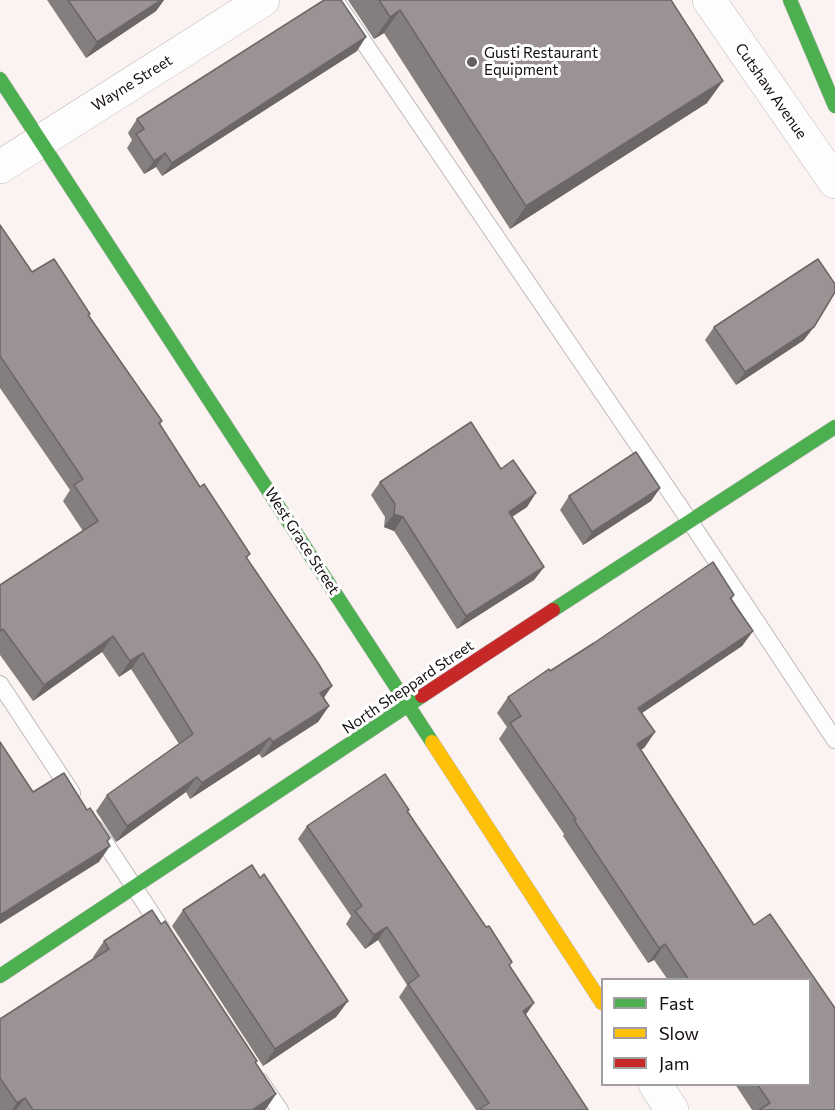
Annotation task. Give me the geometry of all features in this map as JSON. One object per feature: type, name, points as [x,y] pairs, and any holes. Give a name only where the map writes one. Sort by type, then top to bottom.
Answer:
[{"type":"street","name":"Wayne Street","points":[[0,167],[263,0]]},
{"type":"street","name":"Cutshaw Avenue","points":[[709,0],[835,182]]},
{"type":"street","points":[[790,0],[835,106]]},
{"type":"street","name":"West Grace Street","points":[[0,79],[601,1000]]},
{"type":"street","name":"North Sheppard Street","points":[[0,976],[688,520],[835,427]]},
{"type":"street","points":[[656,1086],[672,1110]]},
{"type":"lane","points":[[335,0],[835,740]]},
{"type":"lane","points":[[0,684],[172,945]]},
{"type":"lane","points":[[254,1071],[280,1110]]},
{"type":"building","points":[[68,0],[161,0],[97,42]]},
{"type":"building","points":[[324,0],[341,0],[366,37],[172,163],[165,153],[154,161],[136,134],[144,129],[137,119]]},
{"type":"building","points":[[379,0],[671,0],[723,81],[526,206],[400,10],[390,17]]},
{"type":"building","points":[[0,225],[32,272],[54,259],[90,314],[88,315],[162,421],[159,423],[200,487],[204,484],[250,554],[246,557],[332,686],[320,693],[329,706],[273,742],[270,738],[202,783],[197,777],[127,826],[107,795],[193,734],[143,653],[130,661],[113,636],[44,685],[3,629],[0,631],[0,585],[98,521],[74,485],[83,479],[0,356]]},
{"type":"building","points":[[818,259],[835,284],[835,292],[814,327],[745,372],[714,327]]},
{"type":"building","points":[[471,422],[501,469],[513,460],[536,493],[509,512],[544,567],[466,616],[403,517],[394,514],[395,504],[380,482]]},
{"type":"building","points":[[636,452],[660,488],[592,532],[569,496]]},
{"type":"building","points":[[713,562],[734,595],[730,598],[753,631],[638,708],[655,732],[637,744],[754,925],[770,914],[835,1008],[835,1110],[759,1110],[770,1103],[758,1086],[811,1086],[811,978],[688,978],[665,944],[659,948],[574,820],[576,819],[510,723],[521,716],[508,697],[549,669],[550,671]]},
{"type":"building","points":[[0,742],[33,792],[64,773],[87,810],[90,808],[110,838],[107,841],[110,846],[0,915]]},
{"type":"building","points":[[385,774],[409,810],[407,811],[512,962],[509,965],[534,1003],[523,1011],[588,1110],[481,1110],[489,1103],[408,984],[419,976],[387,927],[374,935],[355,911],[362,906],[307,826]]},
{"type":"building","points":[[252,865],[260,878],[264,874],[348,1001],[275,1049],[183,910]]},
{"type":"building","points":[[152,910],[161,924],[165,921],[257,1061],[255,1062],[276,1094],[252,1110],[33,1110],[25,1098],[17,1103],[0,1078],[0,1019],[109,949],[104,941]]},
{"type":"traffic: fast","points":[[790,0],[835,106]]},
{"type":"traffic: fast","points":[[0,79],[432,742]]},
{"type":"traffic: fast","points":[[553,610],[835,427]]},
{"type":"traffic: fast","points":[[0,976],[422,696]]},
{"type":"traffic: slow","points":[[432,742],[601,1001]]},
{"type":"traffic: jam","points":[[422,696],[553,610]]},
{"type":"place","name":"Gusti Restaurant Equipment","points":[[472,62]]}]
